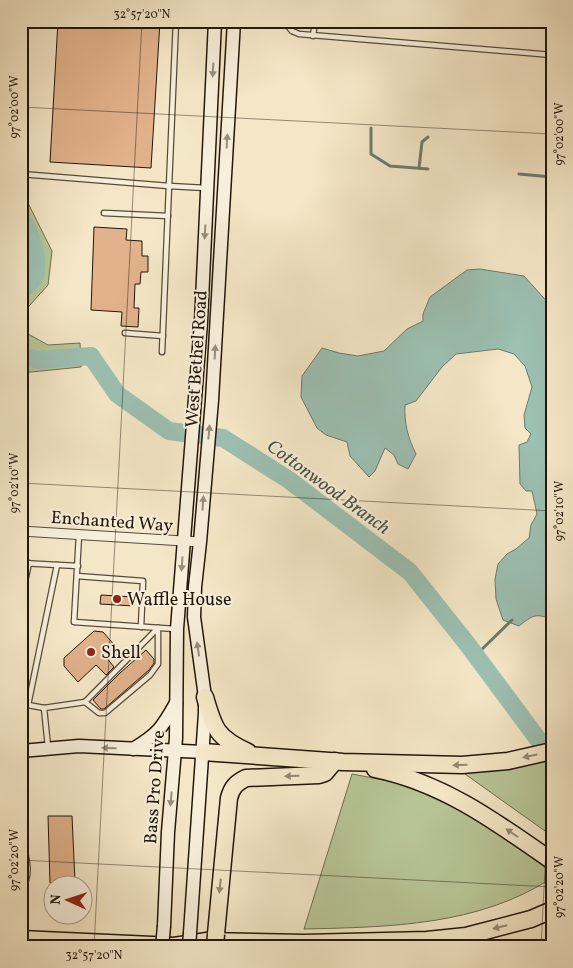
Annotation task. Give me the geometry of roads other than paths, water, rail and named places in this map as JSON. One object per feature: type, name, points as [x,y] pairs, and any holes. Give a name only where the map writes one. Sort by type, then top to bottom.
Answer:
[{"type":"highway","points":[[205,697],[210,714],[222,738],[254,755]]},
{"type":"highway","points":[[203,752],[339,762],[462,765],[508,761],[552,751]]},
{"type":"highway","points":[[215,940],[229,798],[231,788],[246,778],[319,775],[325,773],[339,762],[381,770],[437,788],[491,819],[552,860]]},
{"type":"highway","points":[[21,939],[175,946],[207,941],[304,943],[426,940],[466,936],[549,911]]},
{"type":"main road","name":"West Bethel Road","points":[[177,629],[201,322],[215,21]]},
{"type":"main road","name":"West Bethel Road","points":[[205,697],[194,617],[195,587],[212,400],[234,21]]},
{"type":"main road","points":[[207,188],[224,189]]},
{"type":"main road","name":"Bass Pro Drive","points":[[162,947],[168,832],[175,751],[177,629]]},
{"type":"main road","points":[[189,947],[203,752],[205,697]]},
{"type":"main road","points":[[133,748],[145,742],[162,727],[177,701]]},
{"type":"main road","points":[[21,751],[78,746],[203,752]]},
{"type":"street","name":"Enchanted Way","points":[[21,531],[200,542]]},
{"type":"lane","points":[[162,352],[176,21]]},
{"type":"lane","points":[[284,21],[292,31],[314,36],[552,55]]},
{"type":"lane","points":[[314,36],[315,21]]},
{"type":"lane","points":[[21,174],[207,188]]},
{"type":"lane","points":[[104,213],[168,216]]},
{"type":"lane","points":[[125,333],[163,336]]},
{"type":"lane","points":[[79,535],[74,622],[177,629]]},
{"type":"lane","points":[[21,563],[78,566]]},
{"type":"lane","points":[[21,600],[29,563]]},
{"type":"lane","points":[[28,705],[57,565]]},
{"type":"lane","points":[[77,576],[143,581],[141,627]]},
{"type":"lane","points":[[85,702],[99,713],[106,714],[150,675],[158,664],[158,628]]},
{"type":"lane","points":[[21,700],[28,705],[44,708],[85,702],[158,628]]},
{"type":"lane","points":[[44,708],[48,749]]},
{"type":"lane","points":[[21,835],[28,873],[26,882],[21,888]]},
{"type":"waterway","points":[[371,128],[371,154],[390,166],[428,169]]},
{"type":"waterway","points":[[419,168],[422,142],[428,137]]},
{"type":"waterway","points":[[519,174],[552,177]]},
{"type":"waterway","name":"Cottonwood Branch","points":[[21,219],[31,238],[36,263],[34,278],[21,291]]},
{"type":"waterway","name":"Cottonwood Branch","points":[[21,356],[39,360],[91,356],[117,394],[169,431],[223,438],[289,480],[410,572],[468,645],[552,758]]},
{"type":"waterway","points":[[475,656],[512,620]]},
{"type":"place","name":"Waffle House","points":[[117,599]]},
{"type":"place","name":"Shell","points":[[91,652]]}]
